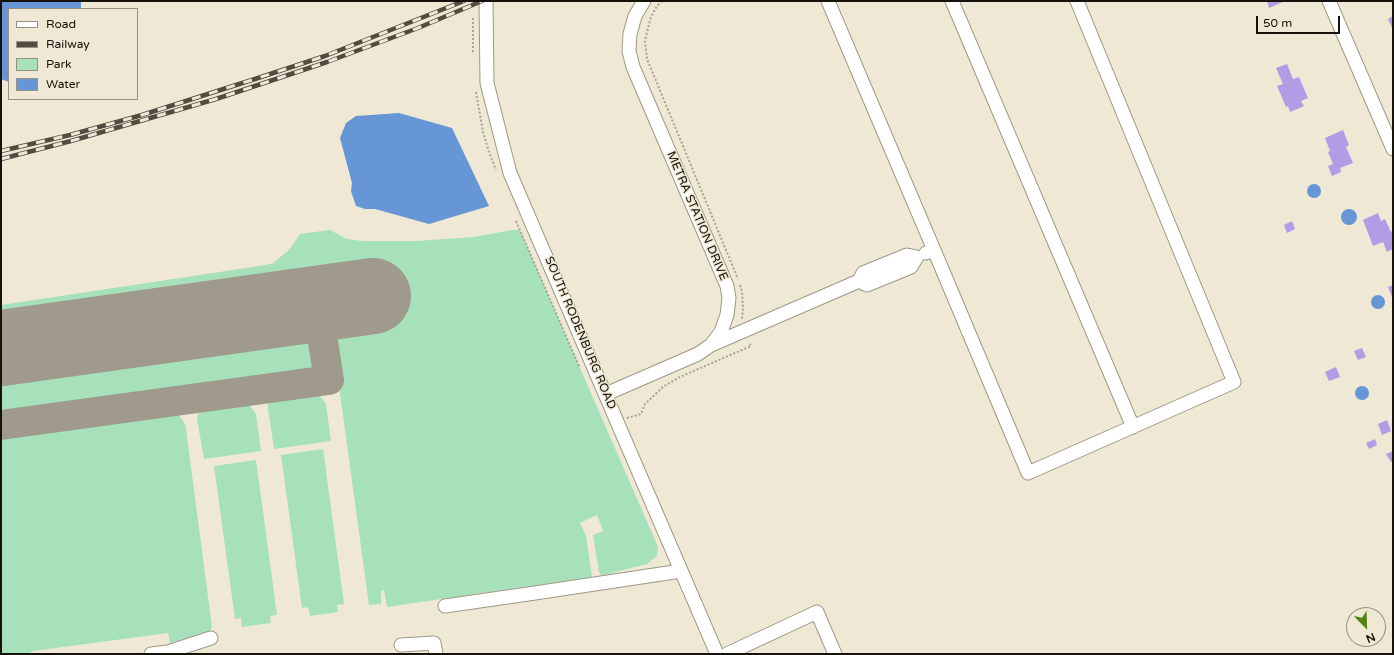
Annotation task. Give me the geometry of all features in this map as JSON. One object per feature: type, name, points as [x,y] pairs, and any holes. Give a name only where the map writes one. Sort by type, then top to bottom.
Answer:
[{"type":"street","name":"SOUTH RODENBURG ROAD","points":[[486,1],[487,83],[510,173],[717,654]]},
{"type":"street","name":"METRA STATION DRIVE","points":[[606,394],[698,354],[712,345],[721,332],[727,315],[729,298],[727,286],[633,67],[629,51],[630,34],[635,16],[644,1]]},
{"type":"street","points":[[828,1],[1028,473],[1234,382],[1077,1]]},
{"type":"street","points":[[952,1],[1133,427]]},
{"type":"street","points":[[1329,1],[1393,149]]},
{"type":"street","points":[[712,345],[859,281],[867,285],[912,267],[917,257],[934,250]]},
{"type":"street","points":[[445,606],[682,571]]},
{"type":"street","points":[[728,654],[817,612],[836,654]]},
{"type":"street","points":[[151,654],[168,652],[211,638]]},
{"type":"street","points":[[401,645],[434,643],[436,654]]},
{"type":"path","points":[[662,1],[657,6],[651,17],[648,28],[645,41],[647,59],[737,276],[742,292],[742,322]]},
{"type":"path","points":[[636,415],[641,414],[645,404],[664,386],[680,376],[751,346],[748,341]]},
{"type":"green space","points":[[330,230],[347,239],[362,241],[416,241],[474,237],[512,230],[520,230],[658,547],[657,556],[647,564],[601,575],[599,572],[593,535],[603,531],[597,515],[580,523],[586,536],[592,577],[387,607],[384,590],[381,591],[381,604],[369,605],[331,328],[381,321],[374,270],[1,321],[1,305],[266,265],[273,263],[289,250],[300,234]]},
{"type":"green space","points":[[296,334],[304,339],[313,349],[315,361],[314,366],[309,372],[1,415],[1,373]]},
{"type":"green space","points":[[317,392],[326,404],[331,441],[274,449],[268,404],[273,399],[278,397]]},
{"type":"green space","points":[[247,402],[256,414],[261,451],[204,459],[197,419],[198,414],[207,407]]},
{"type":"green space","points":[[165,411],[177,413],[184,422],[186,429],[212,627],[210,631],[170,643],[168,633],[33,651],[28,654],[1,654],[1,434]]},
{"type":"green space","points":[[323,449],[344,604],[337,605],[338,612],[310,616],[308,607],[302,608],[281,455]]},
{"type":"green space","points":[[256,460],[277,615],[270,616],[271,623],[242,627],[241,618],[235,619],[214,466]]},
{"type":"water","points":[[1,1],[81,1],[81,8],[8,8],[8,82],[1,79]]},
{"type":"water","points":[[399,113],[452,128],[489,206],[429,224],[375,209],[365,209],[356,206],[351,191],[352,183],[340,138],[346,123],[356,116]]},
{"type":"water","points":[[1314,184],[1319,186],[1321,191],[1319,196],[1314,198],[1309,196],[1307,191],[1309,186]]},
{"type":"water","points":[[1349,209],[1356,214],[1357,217],[1352,224],[1349,225],[1342,220],[1341,217],[1346,210]]},
{"type":"water","points":[[1378,295],[1383,297],[1385,302],[1383,307],[1378,309],[1373,307],[1371,302],[1373,297]]},
{"type":"water","points":[[1359,386],[1365,386],[1369,390],[1369,396],[1365,400],[1359,400],[1355,396],[1355,390]]},
{"type":"building","points":[[1267,1],[1285,1],[1269,8]]},
{"type":"building","points":[[1393,16],[1393,30],[1388,19]]},
{"type":"building","points":[[1287,64],[1293,79],[1299,77],[1308,98],[1301,101],[1304,106],[1290,112],[1288,106],[1286,107],[1277,86],[1283,84],[1276,68]]},
{"type":"building","points":[[1343,130],[1349,145],[1346,147],[1353,163],[1340,168],[1341,172],[1332,176],[1328,166],[1333,164],[1328,152],[1330,151],[1325,138]]},
{"type":"building","points":[[1378,213],[1381,221],[1385,219],[1393,234],[1393,249],[1387,252],[1383,242],[1373,246],[1363,220]]},
{"type":"building","points":[[1292,221],[1295,229],[1287,233],[1284,225]]},
{"type":"building","points":[[1393,285],[1393,299],[1388,287]]},
{"type":"building","points":[[1362,348],[1366,357],[1358,360],[1354,351]]},
{"type":"building","points":[[1336,367],[1340,377],[1329,381],[1325,372]]},
{"type":"building","points":[[1387,420],[1391,431],[1382,435],[1378,424]]},
{"type":"building","points":[[1375,439],[1377,445],[1369,449],[1366,443]]},
{"type":"building","points":[[1393,451],[1393,461],[1391,462],[1386,454]]},
{"type":"taxiway","points":[[1,425],[329,380],[317,304]]},
{"type":"runway","points":[[1,348],[373,296]]},
{"type":"railway","points":[[1,151],[70,135],[142,115],[255,79],[325,56],[464,1]]},
{"type":"railway","points":[[1,159],[71,141],[216,99],[327,62],[418,28],[482,1]]}]
